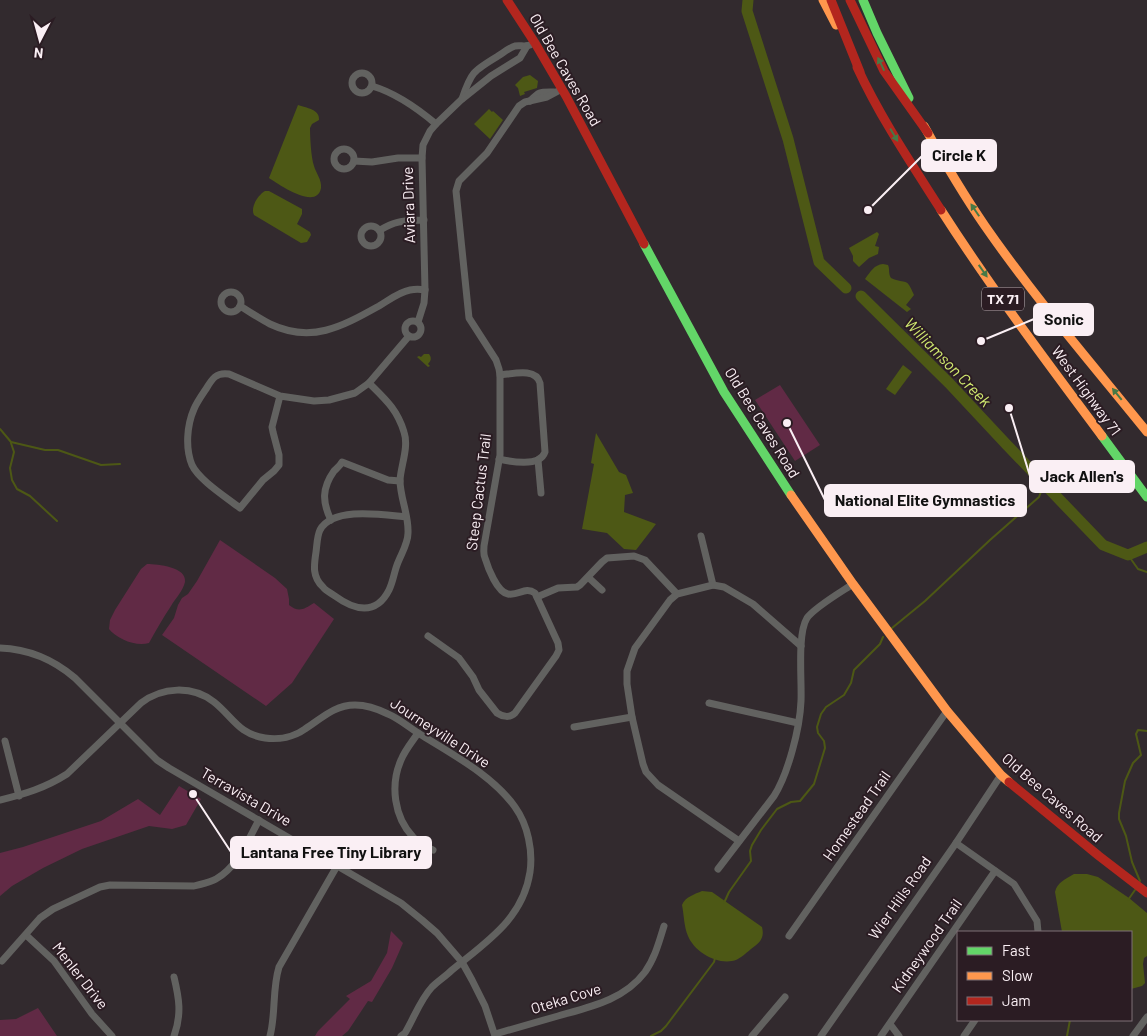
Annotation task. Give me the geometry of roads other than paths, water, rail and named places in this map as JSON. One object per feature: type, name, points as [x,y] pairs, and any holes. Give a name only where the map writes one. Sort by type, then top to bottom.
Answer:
[{"type":"main road","name":"Old Bee Caves Road","points":[[507,0],[724,392],[782,482],[853,584],[947,711],[1001,775],[1147,893]]},
{"type":"main road","name":"TX 71","points":[[823,0],[860,72]]},
{"type":"main road","name":"TX 71","points":[[831,0],[860,72]]},
{"type":"main road","points":[[850,0],[884,71],[928,133]]},
{"type":"main road","points":[[863,0],[912,105],[961,189],[993,238],[1147,432]]},
{"type":"main road","name":"West Highway 71","points":[[860,72],[869,94],[895,138],[961,240],[1147,496]]},
{"type":"street","name":"Aviara Drive","points":[[462,100],[470,77],[478,68],[511,48],[531,44]]},
{"type":"street","name":"Aviara Drive","points":[[280,396],[272,427],[279,455],[279,465],[263,480],[240,508],[198,474],[192,465],[188,454],[188,441],[189,428],[195,406],[214,377],[220,374],[229,374],[280,396],[314,401],[329,400],[354,392],[369,383],[409,336],[406,334],[405,327],[410,322],[418,322],[424,304],[426,290],[423,145],[436,124],[462,100],[499,71],[520,58],[531,44]]},
{"type":"street","points":[[491,60],[499,71]]},
{"type":"street","points":[[372,86],[380,88],[419,110],[436,124]]},
{"type":"street","name":"Steep Cactus Trail","points":[[537,597],[533,591],[526,590],[515,594],[503,592],[499,588],[484,556],[500,450],[500,369],[469,318],[456,191],[459,181],[487,153],[515,110],[536,94],[558,91]]},
{"type":"street","points":[[354,161],[372,162],[398,158],[422,158]]},
{"type":"street","points":[[380,230],[393,222],[424,220]]},
{"type":"street","points":[[240,306],[278,327],[295,332],[312,332],[329,330],[347,324],[408,290],[426,290]]},
{"type":"street","points":[[499,460],[515,462],[538,460],[546,452],[539,379],[535,375],[528,373],[500,375]]},
{"type":"street","points":[[369,383],[396,411],[405,433],[400,481],[408,525],[407,542],[396,568],[390,589],[376,604],[366,608],[353,607],[323,587],[315,576],[314,565],[318,535],[323,526],[339,516],[362,513],[406,517]]},
{"type":"street","points":[[538,460],[541,494]]},
{"type":"street","points":[[331,520],[324,497],[329,480],[342,462],[388,480],[400,481]]},
{"type":"street","points":[[701,536],[713,585]]},
{"type":"street","points":[[428,636],[459,658],[473,677],[479,690],[497,713],[503,716],[510,716],[516,713],[559,650],[558,643],[537,597],[558,588],[577,587],[584,583],[602,562],[608,558],[636,556],[645,560],[677,594]]},
{"type":"street","points":[[589,578],[602,590]]},
{"type":"street","points":[[718,869],[780,787],[798,723],[801,701],[801,646],[804,625],[815,610],[853,584]]},
{"type":"street","points":[[739,841],[688,806],[652,779],[646,772],[632,717],[627,684],[628,665],[635,648],[670,600],[677,594],[713,585],[724,587],[753,604],[801,646]]},
{"type":"street","name":"Terravista Drive","points":[[0,648],[21,650],[34,654],[64,668],[157,760],[410,910],[437,933],[462,962],[482,1000],[495,1035]]},
{"type":"street","name":"Journeyville Drive","points":[[0,800],[42,788],[67,774],[148,698],[163,692],[180,689],[205,696],[220,707],[243,730],[266,738],[279,738],[299,733],[327,713],[344,706],[354,705],[374,708],[389,714],[473,769],[502,791],[518,812],[528,835],[531,858],[528,884],[515,912],[500,931],[428,992],[405,1035]]},
{"type":"street","points":[[709,703],[798,723]]},
{"type":"street","name":"Homestead Trail","points":[[790,936],[947,711]]},
{"type":"street","points":[[574,727],[632,717]]},
{"type":"street","points":[[418,733],[401,759],[395,780],[395,797],[399,815],[408,832],[413,838],[433,850]]},
{"type":"street","points":[[5,742],[18,796]]},
{"type":"street","name":"Wier Hills Road","points":[[821,1036],[956,843],[1001,775]]},
{"type":"street","points":[[2,961],[46,913],[100,887],[110,885],[194,886],[216,879],[225,873],[237,859],[259,820]]},
{"type":"street","points":[[956,843],[1014,884],[1037,921],[1038,931]]},
{"type":"street","points":[[270,1036],[273,1022],[275,985],[279,967],[337,866]]},
{"type":"street","name":"Kidneywood Trail","points":[[881,1036],[995,871]]},
{"type":"street","name":"Oteka Cove","points":[[495,1035],[597,1005],[617,997],[638,980],[649,966],[664,926]]},
{"type":"street","name":"Menler Drive","points":[[26,935],[54,960],[92,1014],[112,1036]]},
{"type":"street","points":[[174,977],[180,1005],[174,1036]]},
{"type":"street","points":[[752,1036],[784,997]]},
{"type":"street","points":[[1133,1036],[1147,1017]]},
{"type":"street","points":[[964,1036],[975,1021]]},
{"type":"street","points":[[890,1024],[899,1036]]},
{"type":"waterway","name":"Williamson Creek","points":[[748,0],[747,11],[788,139],[819,262],[846,288]]},
{"type":"waterway","name":"Williamson Creek","points":[[861,296],[949,383],[1103,545],[1128,555],[1147,547]]},
{"type":"waterway","points":[[0,429],[11,442],[45,450],[58,450],[101,465],[120,464]]},
{"type":"waterway","points":[[11,443],[14,452],[10,468],[12,480],[17,489],[30,496],[57,521]]},
{"type":"waterway","points":[[892,628],[925,601],[1039,497],[1044,484]]},
{"type":"waterway","points":[[1128,555],[1138,569],[1147,572]]},
{"type":"waterway","points":[[724,903],[729,892],[751,861],[750,851],[761,830],[777,809],[791,802],[800,801],[814,784],[825,748],[824,741],[818,733],[817,727],[821,714],[826,707],[844,695],[851,683],[854,670],[880,644],[883,637]]},
{"type":"waterway","points":[[1140,881],[1132,862],[1126,836],[1119,819],[1119,813],[1125,781],[1133,763],[1141,755],[1136,734],[1138,730],[1147,731]]},
{"type":"waterway","points":[[1128,900],[1135,890]]},
{"type":"waterway","points":[[651,1036],[666,1026],[714,962],[715,958]]},
{"type":"waterway","points":[[1067,1036],[1070,1021]]},
{"type":"place","name":"Circle K","points":[[868,210]]},
{"type":"place","name":"Sonic","points":[[981,341]]},
{"type":"place","name":"Jack Allen's","points":[[1009,408]]},
{"type":"place","name":"National Elite Gymnastics","points":[[787,423]]},
{"type":"place","name":"Lantana Free Tiny Library","points":[[193,794]]}]
